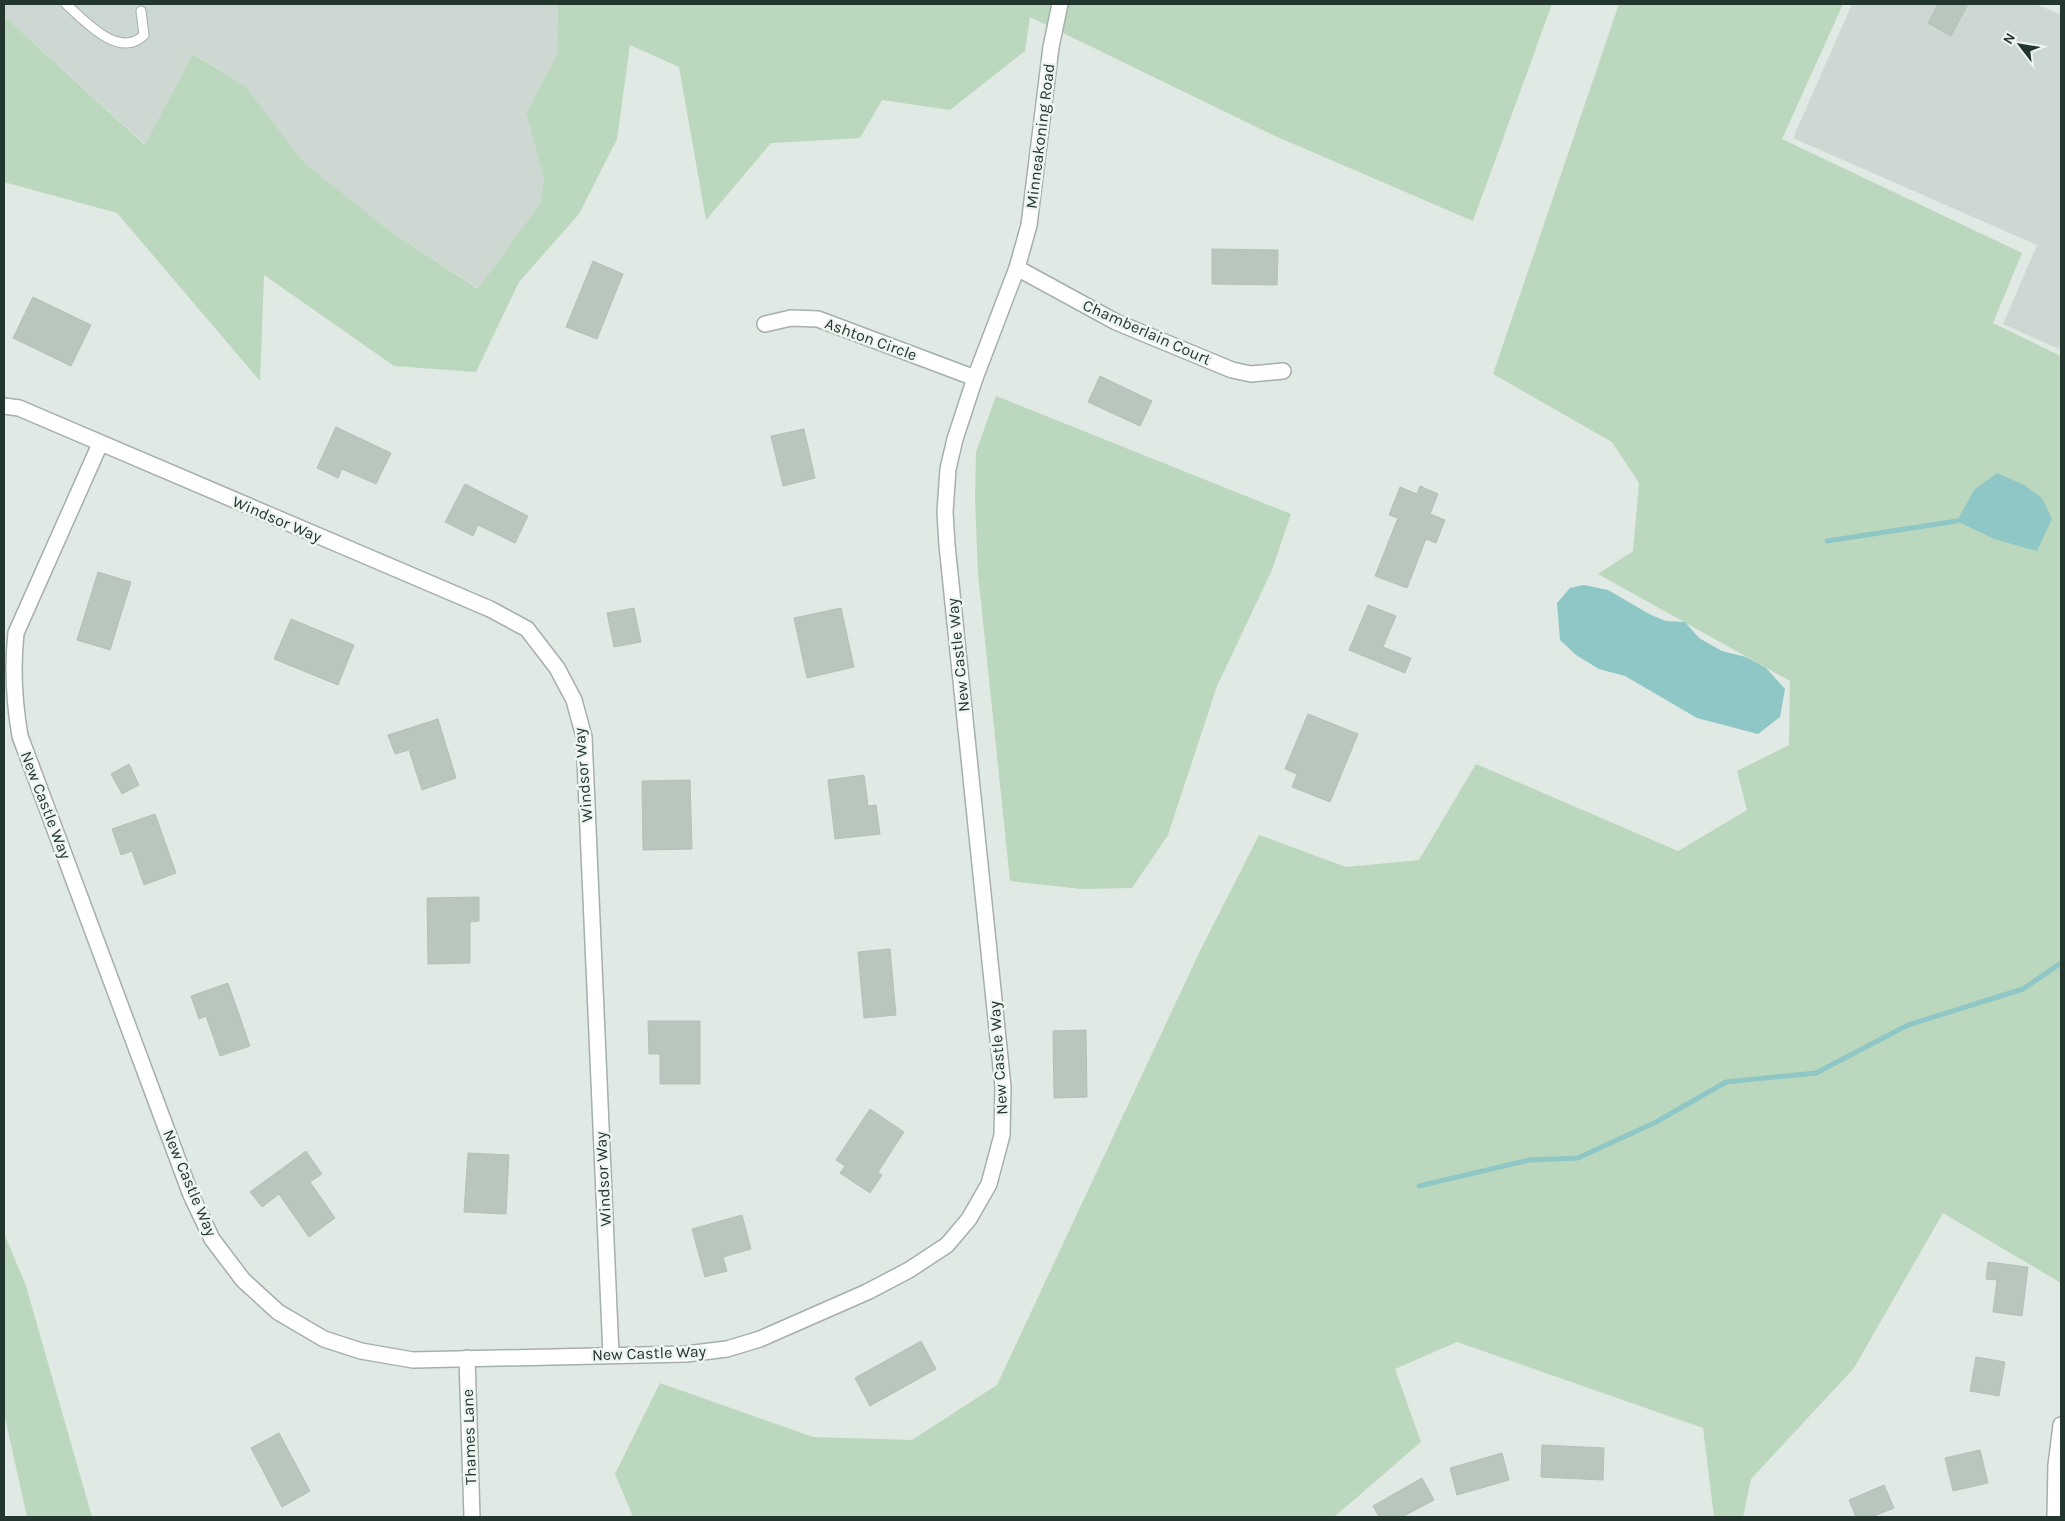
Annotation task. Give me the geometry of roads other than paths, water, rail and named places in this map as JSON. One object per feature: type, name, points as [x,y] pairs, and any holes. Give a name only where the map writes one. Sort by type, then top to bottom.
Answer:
[{"type":"street","name":"Minneakoning Road","points":[[1017,268],[1029,225],[1051,47],[1060,4]]},
{"type":"street","name":"Chamberlain Court","points":[[1017,268],[1116,322],[1232,370],[1251,374],[1283,371]]},
{"type":"street","name":"New Castle Way","points":[[100,444],[16,633],[13,664],[14,700],[20,736],[192,1195],[212,1239],[244,1280],[278,1312],[324,1339],[361,1351],[413,1360],[686,1354],[727,1349],[760,1339],[867,1292],[908,1270],[947,1245],[969,1219],[989,1184],[1002,1135],[1003,1087],[945,512],[948,469],[955,439],[975,378],[1017,268]]},
{"type":"street","name":"Ashton Circle","points":[[765,324],[791,318],[818,320],[975,378]]},
{"type":"street","name":"Windsor Way","points":[[4,406],[19,408],[490,609],[527,629],[558,668],[574,700],[584,738],[611,1355]]},
{"type":"street","name":"Thames Lane","points":[[466,1358],[472,1517]]},
{"type":"street","points":[[2055,1517],[2056,1465],[2061,1425]]},
{"type":"lane","points":[[66,4],[108,38],[128,44],[138,41],[144,35],[141,11]]},
{"type":"water","points":[[1997,473],[2024,485],[2042,498],[2052,519],[2037,551],[1994,539],[1957,521],[1974,490]]},
{"type":"water","points":[[1584,585],[1608,590],[1651,615],[1666,621],[1685,622],[1699,638],[1722,651],[1746,657],[1766,668],[1785,689],[1780,717],[1758,734],[1697,718],[1625,676],[1599,669],[1576,655],[1560,640],[1557,603],[1570,588]]},
{"type":"waterway","points":[[1827,541],[1957,521]]},
{"type":"waterway","points":[[1419,1186],[1529,1160],[1578,1158],[1656,1122],[1726,1082],[1816,1073],[1908,1025],[2023,989],[2061,963]]}]
